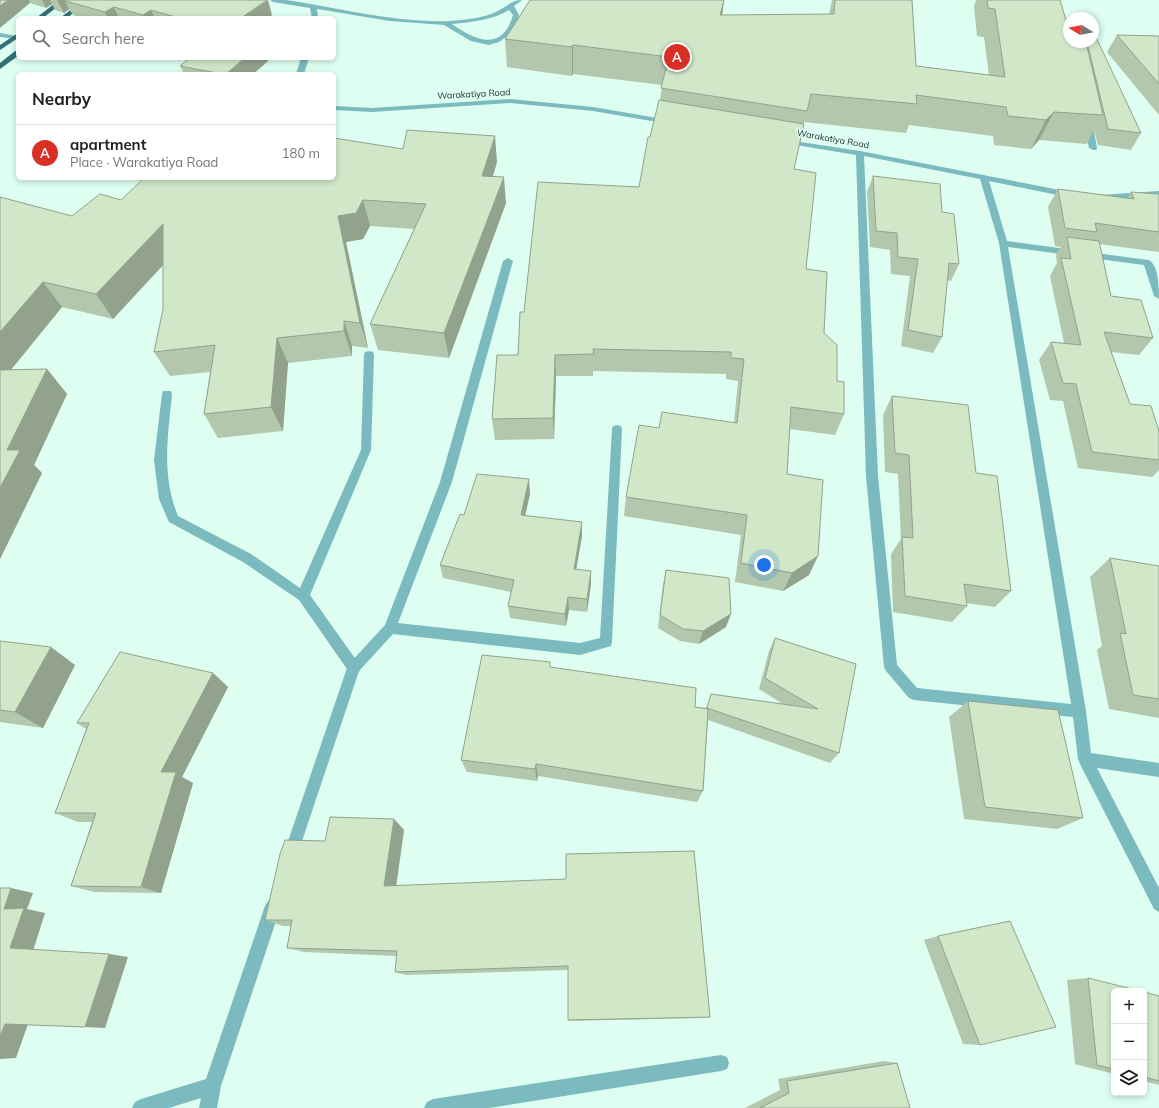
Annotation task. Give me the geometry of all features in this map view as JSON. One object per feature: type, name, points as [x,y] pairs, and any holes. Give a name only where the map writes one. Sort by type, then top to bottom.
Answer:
[{"type":"highway","points":[[42,16],[63,0]]},
{"type":"highway","points":[[66,16],[87,0]]},
{"type":"highway","points":[[0,48],[16,36]]},
{"type":"highway","points":[[0,67],[16,55]]},
{"type":"street","points":[[273,0],[415,23],[474,21],[496,14],[519,0]]},
{"type":"street","points":[[313,6],[315,16]]},
{"type":"street","points":[[445,22],[463,36],[476,42],[490,43],[500,40],[509,32],[515,22],[516,15],[510,6]]},
{"type":"street","points":[[0,35],[16,36]]},
{"type":"street","points":[[301,72],[304,60]]},
{"type":"street","name":"Warakatiya Road","points":[[336,108],[372,110],[510,101],[593,109],[680,124]]},
{"type":"street","points":[[1085,110],[1093,148]]},
{"type":"street","name":"Warakatiya Road","points":[[774,139],[860,153],[1084,198],[1159,194]]},
{"type":"street","points":[[860,153],[872,476],[892,667],[914,694],[1079,711]]},
{"type":"street","points":[[984,178],[1003,243],[1079,711],[1085,759],[1159,904]]},
{"type":"street","points":[[1003,243],[1148,263],[1159,296]]},
{"type":"street","points":[[286,870],[354,668],[390,628],[446,482],[508,261]]},
{"type":"street","points":[[302,596],[366,450],[369,355]]},
{"type":"street","points":[[167,394],[160,460],[165,500],[173,519],[247,558],[302,596],[354,668]]},
{"type":"street","points":[[390,628],[580,649],[606,642],[609,562],[618,429]]},
{"type":"street","points":[[1085,759],[1159,770]]},
{"type":"street","points":[[208,1108],[212,1086],[278,892]]},
{"type":"street","points":[[433,1108],[721,1063]]},
{"type":"street","points":[[141,1108],[212,1086]]},
{"type":"building","points":[[0,0],[8,0],[0,6]]},
{"type":"building","points":[[267,0],[244,16],[172,16],[151,10],[143,15],[114,7],[105,12],[65,1]]},
{"type":"building","points":[[530,0],[724,0],[720,15],[834,14],[835,0],[912,0],[916,66],[1005,77],[995,9],[988,8],[987,0],[1060,0],[1064,12],[1063,48],[1087,48],[1103,115],[1054,112],[1046,120],[1008,116],[1006,107],[916,95],[917,104],[811,94],[807,111],[661,88],[669,57],[573,45],[572,47],[505,39]]},
{"type":"building","points":[[1117,35],[1159,36],[1159,84]]},
{"type":"building","points":[[1099,44],[1141,133],[1108,129],[1088,48],[1099,48]]},
{"type":"building","points":[[188,60],[243,60],[228,72],[212,72],[180,66]]},
{"type":"building","points":[[659,100],[804,124],[794,169],[816,173],[806,269],[827,272],[824,333],[837,345],[837,381],[844,382],[844,414],[791,407],[787,474],[823,480],[818,556],[792,573],[741,563],[747,515],[626,497],[639,425],[659,428],[662,412],[737,423],[744,359],[731,358],[731,352],[593,349],[594,354],[555,355],[553,418],[492,419],[497,355],[518,355],[520,312],[524,312],[538,182],[639,187],[648,137],[650,137]]},
{"type":"building","points":[[407,130],[495,136],[482,176],[504,177],[444,333],[370,324],[426,204],[363,200],[356,213],[338,216],[360,323],[344,321],[344,331],[277,338],[271,407],[204,414],[215,345],[154,352],[163,309],[163,224],[96,294],[43,282],[0,332],[0,197],[72,216],[100,194],[121,200],[142,180],[336,180],[336,138],[403,149]]},
{"type":"building","points":[[873,176],[940,184],[942,212],[954,214],[959,264],[949,263],[942,337],[908,330],[918,259],[898,257],[897,233],[876,231]]},
{"type":"building","points":[[1058,189],[1134,199],[1131,192],[1159,194],[1159,232],[1095,223],[1097,232],[1065,228]]},
{"type":"building","points":[[1067,237],[1099,241],[1111,296],[1141,300],[1153,338],[1104,332],[1130,404],[1151,406],[1159,431],[1159,460],[1092,452],[1076,384],[1063,383],[1051,342],[1081,345],[1061,258],[1071,259]]},
{"type":"building","points":[[47,369],[7,450],[20,450],[0,488],[0,370]]},
{"type":"building","points":[[892,396],[968,405],[976,473],[997,476],[1011,591],[964,584],[967,606],[905,596],[902,537],[913,538],[909,455],[895,453]]},
{"type":"building","points":[[477,474],[529,479],[521,515],[582,522],[574,569],[591,571],[587,599],[568,597],[565,614],[508,606],[514,580],[440,565],[460,514],[464,515]]},
{"type":"building","points":[[1110,558],[1159,566],[1159,699],[1133,695],[1120,633],[1126,634]]},
{"type":"building","points":[[666,570],[729,578],[731,614],[703,631],[683,629],[660,615]]},
{"type":"building","points":[[775,638],[856,664],[839,753],[707,708],[711,694],[818,709],[765,678]]},
{"type":"building","points":[[0,641],[51,647],[15,712],[0,710]]},
{"type":"building","points":[[120,652],[213,673],[161,772],[176,772],[141,887],[71,886],[96,813],[55,813],[89,723],[77,723]]},
{"type":"building","points":[[482,655],[550,662],[550,667],[696,688],[695,707],[708,709],[703,791],[536,764],[535,769],[461,760]]},
{"type":"building","points":[[968,701],[1058,710],[1083,818],[985,807]]},
{"type":"building","points":[[330,817],[394,819],[384,886],[566,879],[566,854],[694,851],[710,1017],[568,1020],[568,966],[395,972],[397,951],[287,948],[292,920],[265,920],[280,854],[285,840],[325,841]]},
{"type":"building","points":[[0,888],[11,888],[4,909],[24,908],[10,948],[109,954],[85,1027],[5,1024],[0,1036]]},
{"type":"building","points":[[1010,921],[1056,1027],[980,1045],[938,936]]},
{"type":"building","points":[[1088,978],[1128,988],[1111,988],[1111,1068],[1097,1065]]},
{"type":"building","points":[[1147,993],[1159,996],[1159,1081],[1147,1078]]},
{"type":"building","points":[[897,1063],[910,1108],[760,1108],[789,1093],[787,1081]]},
{"type":"place","name":"apartment","points":[[677,57]]}]
